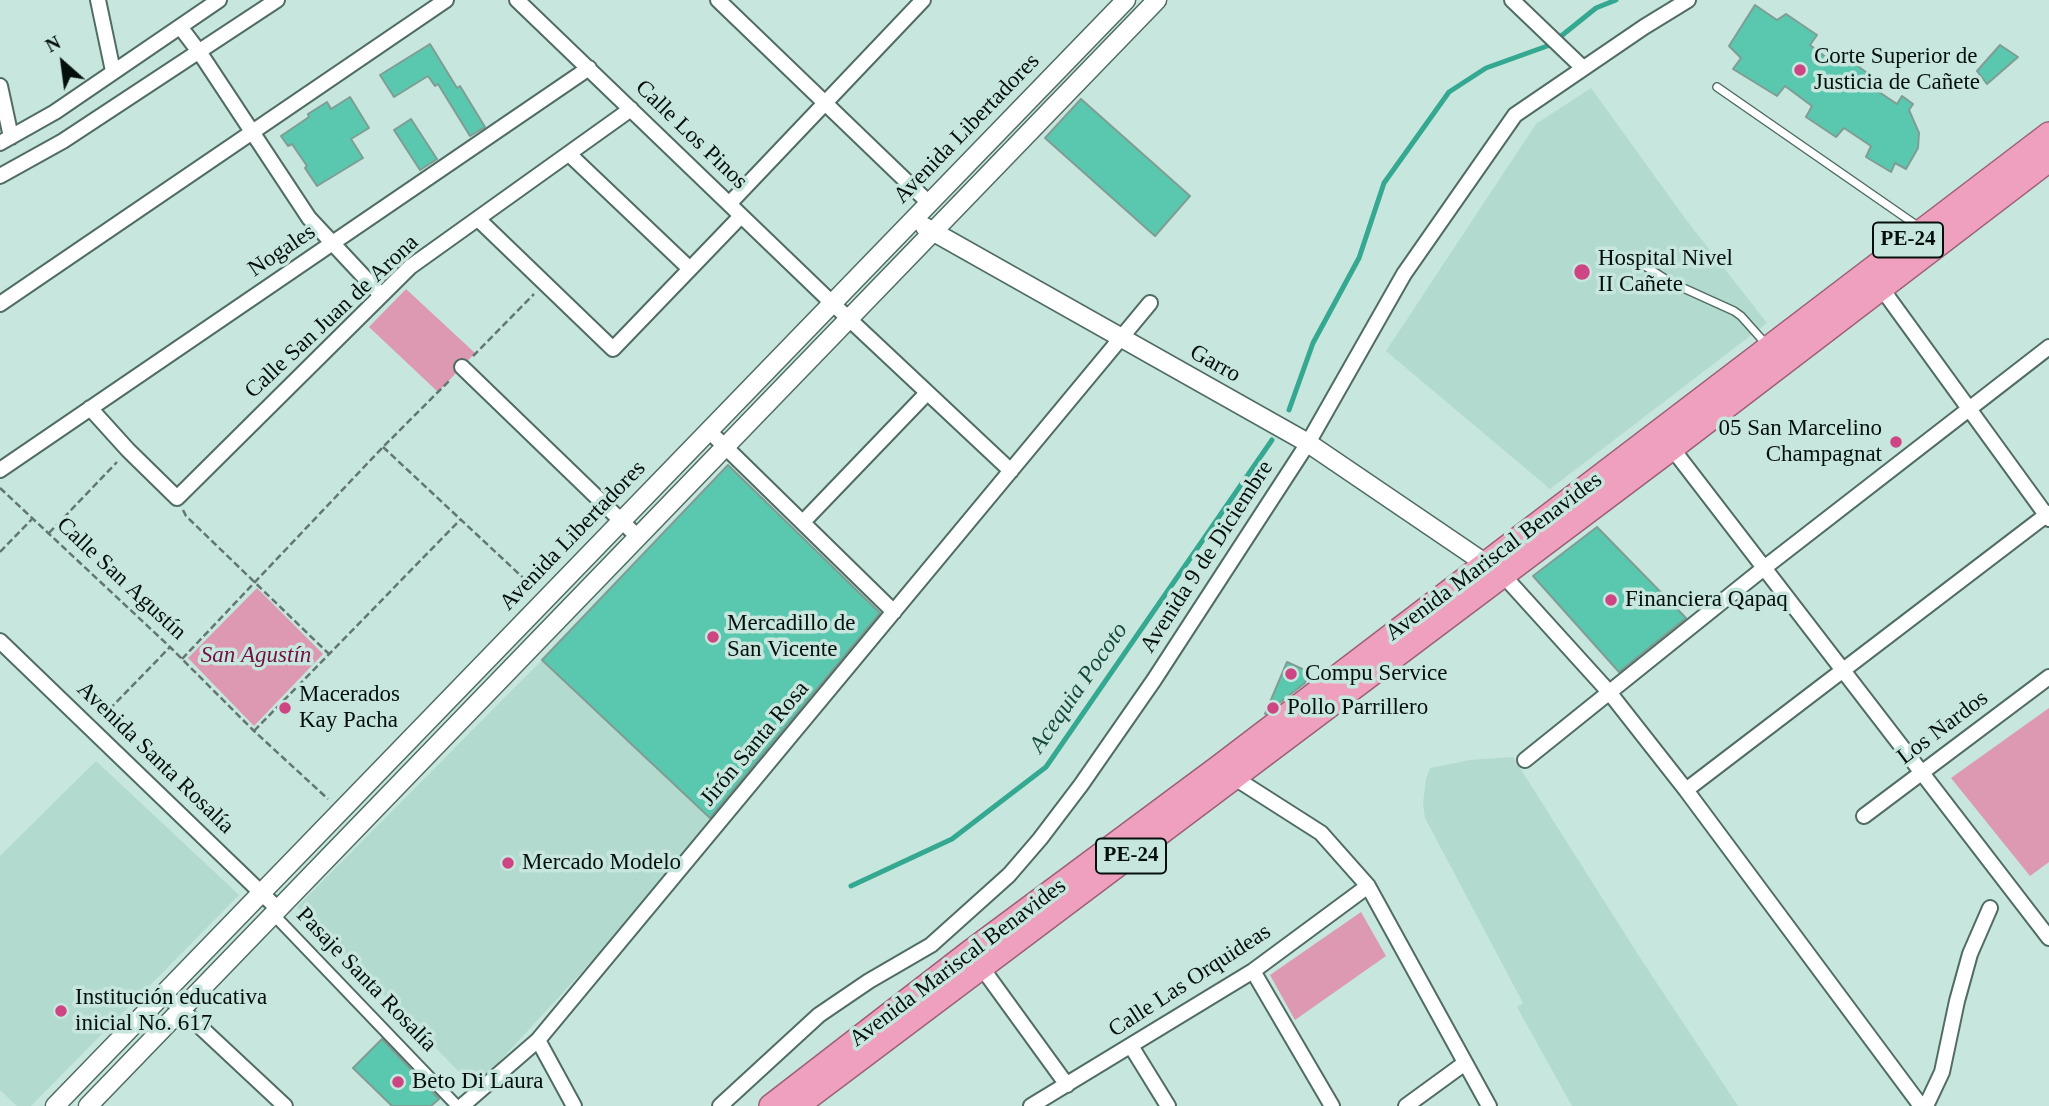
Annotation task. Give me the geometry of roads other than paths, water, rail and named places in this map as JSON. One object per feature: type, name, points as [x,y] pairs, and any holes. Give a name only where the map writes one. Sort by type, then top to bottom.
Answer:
[{"type":"highway","name":"Avenida Mariscal Benavides","points":[[1875,279],[1923,229],[2049,134]]},
{"type":"highway","name":"Avenida Mariscal Benavides","points":[[771,1106],[976,960],[1227,773],[1875,279],[2049,160]]},
{"type":"highway","name":"Avenida Mariscal Benavides","points":[[797,1106],[976,960]]},
{"type":"street","points":[[98,0],[113,71]]},
{"type":"street","points":[[0,86],[5,140],[55,112],[219,0]]},
{"type":"street","points":[[0,176],[63,141],[277,0]]},
{"type":"street","points":[[0,304],[446,0]]},
{"type":"street","name":"Calle Los Pinos","points":[[517,0],[1011,471]]},
{"type":"street","points":[[729,204],[923,0]]},
{"type":"street","points":[[1127,0],[1143,14]]},
{"type":"street","name":"Avenida Libertadores","points":[[55,1106],[1127,0]]},
{"type":"street","name":"Avenida Libertadores","points":[[88,1106],[1157,0]]},
{"type":"street","points":[[1512,0],[1583,68]]},
{"type":"street","name":"Avenida 9 de Diciembre","points":[[720,1106],[819,1015],[869,981],[931,946],[1017,866],[1081,785],[1147,690],[1308,443],[1404,274],[1515,115],[1689,0]]},
{"type":"street","points":[[727,3],[825,103],[929,203]]},
{"type":"street","points":[[181,28],[309,218],[331,245],[381,295]]},
{"type":"street","name":"Nogales","points":[[0,470],[589,68]]},
{"type":"street","name":"Calle San Juan de Arona","points":[[90,408],[177,498],[410,267],[631,109]]},
{"type":"street","points":[[569,154],[690,269]]},
{"type":"street","points":[[478,219],[613,349],[741,216]]},
{"type":"street","name":"Garro","points":[[915,218],[932,232],[1308,443],[1494,569]]},
{"type":"street","points":[[1686,790],[2048,516],[1875,279]]},
{"type":"street","name":"Jirón Santa Rosa","points":[[464,1105],[537,1040],[1150,303]]},
{"type":"street","points":[[1525,760],[1763,568],[2049,347]]},
{"type":"street","points":[[462,367],[638,537]]},
{"type":"street","points":[[803,523],[927,393]]},
{"type":"street","points":[[709,431],[894,612]]},
{"type":"street","points":[[1666,440],[2049,938]]},
{"type":"street","points":[[1494,569],[1609,692],[1686,790],[1923,1106],[1942,1072],[1970,954],[1990,908]]},
{"type":"street","name":"Avenida Santa Rosalía","points":[[0,641],[262,892],[276,911]]},
{"type":"street","name":"Los Nardos","points":[[1864,816],[2049,677]]},
{"type":"street","points":[[1227,773],[1321,833],[1368,886],[1489,1106]]},
{"type":"street","name":"Calle Las Orquideas","points":[[1037,1104],[1253,971],[1368,886]]},
{"type":"street","name":"Pasaje Santa Rosalía","points":[[276,911],[464,1105]]},
{"type":"street","points":[[976,960],[1067,1085]]},
{"type":"street","points":[[1253,971],[1332,1106]]},
{"type":"street","points":[[164,993],[281,1105]]},
{"type":"street","points":[[537,1040],[574,1106]]},
{"type":"street","points":[[1131,1046],[1168,1106]]},
{"type":"street","points":[[1406,1106],[1465,1063]]},
{"type":"lane","points":[[1717,87],[1923,229]]},
{"type":"lane","points":[[1634,259],[1680,288],[1734,311],[1775,357]]},
{"type":"waterway","name":"Acequia Pocoto","points":[[1289,410],[1313,343],[1359,258],[1384,183],[1449,92],[1486,68],[1550,45],[1596,8],[1616,0]]},
{"type":"waterway","name":"Acequia Pocoto","points":[[851,886],[952,839],[1046,767],[1272,440]]},
{"type":"place","name":"Corte Superior de Justicia de Cañete","points":[[1800,70]]},
{"type":"place","name":"Hospital Nivel II Cañete","points":[[1582,272]]},
{"type":"place","name":"05 San Marcelino Champagnat","points":[[1896,442]]},
{"type":"place","name":"Financiera Qapaq","points":[[1611,600]]},
{"type":"place","name":"Mercadillo de San Vicente","points":[[713,637]]},
{"type":"place","name":"Compu Service","points":[[1291,674]]},
{"type":"place","name":"Macerados Kay Pacha","points":[[285,708]]},
{"type":"place","name":"Pollo Parrillero","points":[[1273,708]]},
{"type":"place","name":"Mercado Modelo","points":[[508,863]]},
{"type":"place","name":"Institución educativa inicial No. 617","points":[[61,1011]]},
{"type":"place","name":"Beto Di Laura","points":[[398,1082]]},
{"type":"park label","name":"San Agustín","points":[[256,656]]}]
